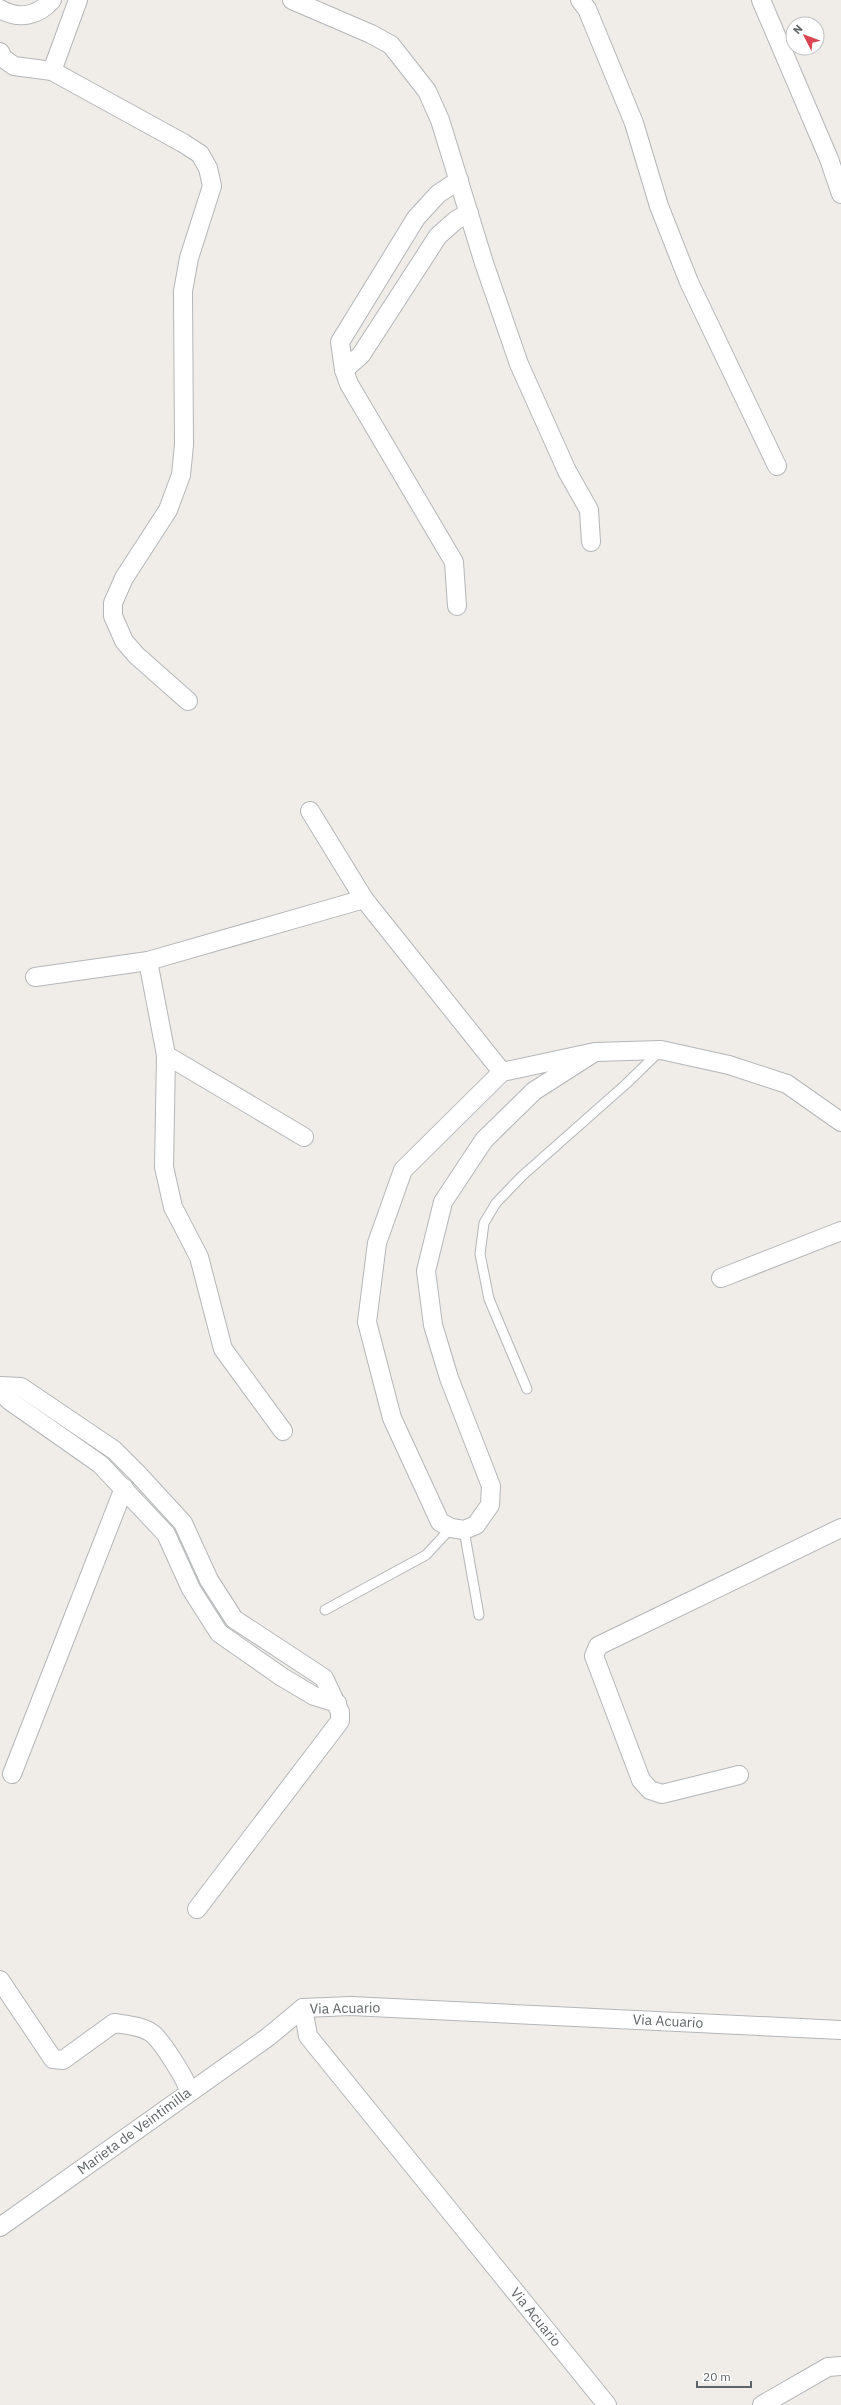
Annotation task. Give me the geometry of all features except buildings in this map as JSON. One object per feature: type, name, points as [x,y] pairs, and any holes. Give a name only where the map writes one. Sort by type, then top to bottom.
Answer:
[{"type":"street","points":[[0,9],[15,15],[29,14],[40,11],[52,0]]},
{"type":"street","points":[[52,71],[78,0]]},
{"type":"street","points":[[292,0],[371,34],[391,45],[427,91],[440,120],[519,364],[568,471],[589,510],[591,542]]},
{"type":"street","points":[[580,0],[587,9],[634,123],[659,206],[689,282],[777,466]]},
{"type":"street","points":[[761,0],[828,159],[841,194]]},
{"type":"street","points":[[0,52],[3,58],[14,66],[52,71],[200,154],[208,168],[212,186],[189,258],[183,291],[184,445],[181,475],[168,510],[124,578],[113,603],[113,616],[124,641],[136,655],[188,701]]},
{"type":"street","points":[[457,606],[454,562],[349,384],[344,370],[340,342],[416,218],[438,194],[459,180]]},
{"type":"street","points":[[344,370],[361,355],[438,236],[456,220],[469,213]]},
{"type":"street","points":[[310,811],[364,899],[502,1072]]},
{"type":"street","points":[[35,977],[148,961],[364,899]]},
{"type":"street","points":[[148,961],[166,1055],[164,1167],[173,1208],[199,1256],[223,1349],[283,1431]]},
{"type":"street","points":[[595,1052],[534,1092],[484,1140],[443,1202],[426,1271],[433,1324],[449,1378],[491,1486],[490,1506],[476,1525],[458,1529],[440,1522],[392,1418],[367,1322],[377,1243],[403,1170],[502,1072],[595,1052],[661,1050],[729,1065],[787,1084],[841,1122]]},
{"type":"street","points":[[166,1055],[304,1137]]},
{"type":"street","points":[[721,1278],[841,1231]]},
{"type":"street","points":[[0,1386],[21,1387],[114,1450],[183,1523],[208,1580],[234,1619],[324,1678],[337,1703],[340,1712],[340,1721],[197,1909]]},
{"type":"street","points":[[0,1391],[10,1401],[100,1464],[166,1534],[190,1589],[219,1634],[282,1678],[314,1696],[337,1703]]},
{"type":"street","points":[[12,1774],[124,1488]]},
{"type":"street","points":[[739,1776],[662,1794],[650,1790],[641,1780],[594,1656],[598,1646],[841,1528]]},
{"type":"street","points":[[0,1980],[53,2059],[63,2060],[114,2023],[135,2026],[153,2034],[186,2080],[189,2091]]},
{"type":"street","name":"Via Acuario","points":[[607,2405],[308,2036],[303,2008],[351,2006],[841,2030]]},
{"type":"street","name":"Marieta de Veintimilla","points":[[0,2227],[189,2091],[268,2037],[303,2008]]},
{"type":"street","points":[[762,2405],[828,2367],[841,2366]]},
{"type":"lane","points":[[527,1389],[489,1299],[480,1254],[484,1223],[496,1203],[522,1176],[626,1084],[661,1050]]},
{"type":"lane","points":[[325,1610],[426,1555],[458,1529],[479,1615]]}]
